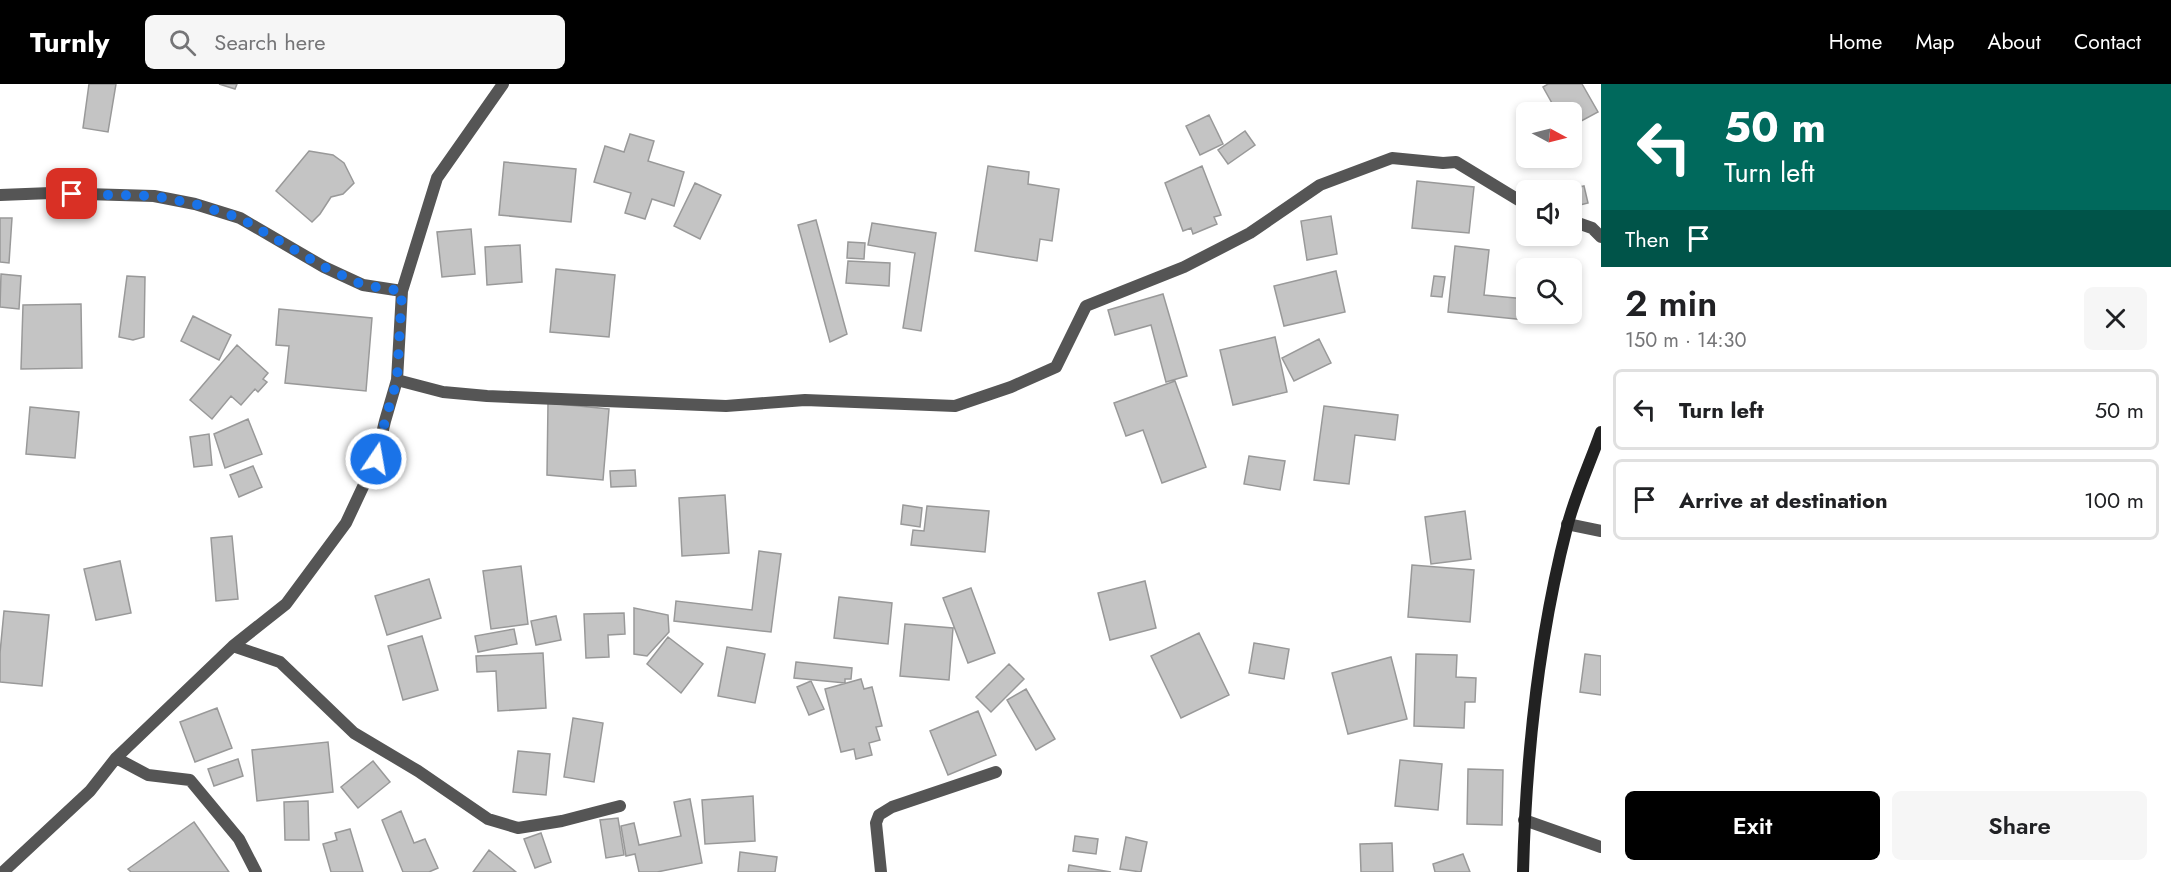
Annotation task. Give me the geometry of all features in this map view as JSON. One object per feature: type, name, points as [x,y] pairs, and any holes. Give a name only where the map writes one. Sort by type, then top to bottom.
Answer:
[{"type":"main road","points":[[1523,872],[1524,820],[1533,706],[1544,631],[1567,524],[1601,432]]},
{"type":"street","points":[[3,872],[90,791],[116,758],[233,646],[286,604],[346,523],[376,459],[397,380],[402,291],[437,178],[502,84]]},
{"type":"street","points":[[397,380],[443,392],[488,396],[726,406],[806,400],[955,406],[1011,387],[1056,367],[1086,306],[1184,267],[1250,233],[1320,185],[1392,158],[1443,163],[1456,162],[1516,198]]},
{"type":"street","points":[[0,195],[51,193],[154,196],[195,204],[240,218],[324,267],[363,285],[402,291]]},
{"type":"street","points":[[1582,224],[1592,228],[1601,237]]},
{"type":"street","points":[[1567,524],[1601,531]]},
{"type":"street","points":[[233,646],[280,662],[354,733],[418,771],[488,819],[518,828],[620,806]]},
{"type":"street","points":[[116,758],[148,775],[190,780],[239,839],[255,872]]},
{"type":"street","points":[[881,872],[876,823],[879,815],[892,807],[996,772]]},
{"type":"street","points":[[1524,820],[1601,847]]},
{"type":"building","points":[[89,84],[116,84],[108,132],[83,128]]},
{"type":"building","points":[[219,84],[237,84],[235,89]]},
{"type":"building","points":[[1548,84],[1582,84],[1598,112],[1582,121],[1582,102],[1551,102],[1543,87]]},
{"type":"building","points":[[1209,115],[1223,144],[1200,155],[1186,126]]},
{"type":"building","points":[[1245,131],[1255,145],[1228,164],[1218,150]]},
{"type":"building","points":[[630,134],[654,141],[648,161],[684,172],[674,206],[652,199],[645,219],[625,213],[631,193],[594,182],[605,146],[624,152]]},
{"type":"building","points":[[309,151],[333,155],[344,163],[354,183],[343,194],[331,197],[312,222],[276,191]]},
{"type":"building","points":[[504,162],[576,169],[571,222],[499,215]]},
{"type":"building","points":[[988,166],[1029,172],[1028,184],[1059,189],[1052,241],[1040,239],[1037,261],[975,251]]},
{"type":"building","points":[[1202,166],[1221,215],[1214,217],[1217,224],[1193,234],[1191,228],[1183,231],[1165,183]]},
{"type":"building","points":[[1417,181],[1474,187],[1469,233],[1412,228]]},
{"type":"building","points":[[695,183],[721,195],[700,239],[674,226]]},
{"type":"building","points":[[1582,186],[1584,186],[1588,203],[1582,204]]},
{"type":"building","points":[[1331,216],[1337,254],[1307,260],[1301,221]]},
{"type":"building","points":[[0,218],[12,218],[9,263],[0,262]]},
{"type":"building","points":[[816,220],[847,334],[830,342],[798,225]]},
{"type":"building","points":[[872,223],[936,233],[921,331],[903,328],[915,253],[868,245]]},
{"type":"building","points":[[471,229],[475,274],[442,277],[437,232]]},
{"type":"building","points":[[848,242],[865,243],[864,259],[847,258]]},
{"type":"building","points":[[520,245],[522,282],[487,285],[485,247]]},
{"type":"building","points":[[1455,246],[1489,250],[1484,295],[1516,298],[1516,319],[1448,312]]},
{"type":"building","points":[[848,261],[890,263],[889,286],[846,283]]},
{"type":"building","points":[[556,269],[615,275],[609,337],[550,332]]},
{"type":"building","points":[[1336,271],[1345,312],[1284,326],[1274,286]]},
{"type":"building","points":[[1,274],[21,276],[19,309],[0,307]]},
{"type":"building","points":[[127,276],[145,277],[144,337],[133,340],[119,337]]},
{"type":"building","points":[[1434,276],[1445,277],[1442,297],[1431,296]]},
{"type":"building","points":[[1163,294],[1187,376],[1166,382],[1151,325],[1115,335],[1108,310]]},
{"type":"building","points":[[81,304],[82,368],[21,369],[23,305]]},
{"type":"building","points":[[279,309],[372,318],[366,391],[285,383],[289,346],[276,345]]},
{"type":"building","points":[[193,316],[231,335],[219,360],[181,341]]},
{"type":"building","points":[[1275,337],[1287,392],[1233,405],[1220,350]]},
{"type":"building","points":[[1319,339],[1331,363],[1294,381],[1282,358]]},
{"type":"building","points":[[237,345],[268,373],[263,379],[267,382],[258,392],[255,389],[241,405],[231,396],[212,419],[190,400]]},
{"type":"building","points":[[1175,381],[1206,467],[1162,483],[1143,430],[1126,436],[1114,403]]},
{"type":"building","points":[[548,403],[609,409],[603,480],[547,475]]},
{"type":"building","points":[[1324,406],[1398,415],[1395,440],[1355,435],[1349,484],[1314,480]]},
{"type":"building","points":[[30,407],[79,412],[75,458],[26,454]]},
{"type":"building","points":[[248,419],[262,454],[225,468],[214,434]]},
{"type":"building","points":[[209,434],[212,465],[194,467],[190,437]]},
{"type":"building","points":[[1249,456],[1285,461],[1280,490],[1244,484]]},
{"type":"building","points":[[253,466],[262,487],[239,497],[230,475]]},
{"type":"building","points":[[635,470],[636,486],[611,487],[610,471]]},
{"type":"building","points":[[725,495],[729,553],[682,556],[679,498]]},
{"type":"building","points":[[903,505],[922,508],[920,527],[901,524]]},
{"type":"building","points":[[927,506],[989,511],[985,552],[911,545],[913,530],[924,531]]},
{"type":"building","points":[[1465,511],[1471,559],[1431,564],[1425,517]]},
{"type":"building","points":[[232,536],[238,599],[216,601],[211,538]]},
{"type":"building","points":[[759,551],[781,554],[771,632],[674,621],[676,601],[752,610]]},
{"type":"building","points":[[120,561],[131,613],[96,620],[84,569]]},
{"type":"building","points":[[1412,565],[1474,570],[1470,622],[1408,617]]},
{"type":"building","points":[[521,566],[528,624],[491,629],[483,571]]},
{"type":"building","points":[[429,579],[441,618],[387,635],[375,596]]},
{"type":"building","points":[[1145,581],[1156,628],[1110,640],[1098,593]]},
{"type":"building","points":[[971,588],[995,653],[968,663],[943,598]]},
{"type":"building","points":[[839,597],[892,603],[888,644],[834,638]]},
{"type":"building","points":[[634,608],[668,615],[669,632],[647,656],[634,654]]},
{"type":"building","points":[[4,611],[49,615],[42,686],[0,682]]},
{"type":"building","points":[[624,613],[625,634],[608,635],[609,657],[586,658],[584,614]]},
{"type":"building","points":[[556,616],[561,640],[536,645],[531,621]]},
{"type":"building","points":[[905,624],[953,628],[949,680],[900,676]]},
{"type":"building","points":[[514,629],[517,644],[478,652],[475,636]]},
{"type":"building","points":[[1199,633],[1229,695],[1181,718],[1151,656]]},
{"type":"building","points":[[422,636],[438,690],[403,700],[388,646]]},
{"type":"building","points":[[668,637],[703,664],[681,693],[647,664]]},
{"type":"building","points":[[1254,643],[1289,649],[1284,679],[1249,673]]},
{"type":"building","points":[[727,647],[765,654],[755,703],[718,696]]},
{"type":"building","points":[[543,653],[546,708],[498,711],[496,671],[477,672],[476,656]]},
{"type":"building","points":[[1416,654],[1457,655],[1456,677],[1476,678],[1475,702],[1465,702],[1464,728],[1414,726]]},
{"type":"building","points":[[1585,654],[1601,656],[1601,695],[1580,692]]},
{"type":"building","points":[[1391,657],[1407,719],[1348,734],[1332,673]]},
{"type":"building","points":[[796,662],[852,668],[851,679],[845,679],[845,683],[794,678]]},
{"type":"building","points":[[1009,664],[1024,679],[991,712],[976,697]]},
{"type":"building","points":[[861,679],[864,689],[872,687],[882,726],[876,727],[880,740],[869,743],[872,755],[856,759],[854,749],[841,752],[825,689]]},
{"type":"building","points":[[811,681],[824,709],[809,715],[797,687]]},
{"type":"building","points":[[1026,689],[1055,739],[1036,750],[1007,700]]},
{"type":"building","points":[[217,708],[232,748],[195,762],[180,722]]},
{"type":"building","points":[[978,711],[996,755],[948,775],[930,731]]},
{"type":"building","points":[[573,718],[603,723],[594,782],[564,777]]},
{"type":"building","points":[[328,742],[333,792],[257,801],[252,750]]},
{"type":"building","points":[[518,751],[550,754],[546,795],[513,792]]},
{"type":"building","points":[[238,759],[243,776],[214,786],[208,769]]},
{"type":"building","points":[[1400,760],[1442,764],[1438,810],[1395,806]]},
{"type":"building","points":[[373,761],[390,782],[358,808],[341,787]]},
{"type":"building","points":[[1468,769],[1503,770],[1502,825],[1467,824]]},
{"type":"building","points":[[753,796],[755,841],[705,844],[702,800]]},
{"type":"building","points":[[690,799],[702,863],[657,872],[639,872],[635,854],[626,856],[621,826],[634,823],[639,845],[681,836],[674,802]]},
{"type":"building","points":[[308,801],[309,840],[285,840],[284,802]]},
{"type":"building","points":[[401,811],[414,843],[425,839],[438,868],[429,872],[403,872],[382,820]]},
{"type":"building","points":[[618,818],[624,855],[606,858],[600,820]]},
{"type":"building","points":[[194,822],[229,872],[131,872],[128,869]]},
{"type":"building","points":[[350,829],[363,872],[331,872],[323,844],[337,840],[335,833]]},
{"type":"building","points":[[541,833],[551,862],[535,868],[524,839]]},
{"type":"building","points":[[1075,836],[1098,839],[1096,854],[1073,851]]},
{"type":"building","points":[[1126,837],[1147,842],[1141,872],[1120,869]]},
{"type":"building","points":[[1392,843],[1393,872],[1361,872],[1360,844]]},
{"type":"building","points":[[489,850],[516,872],[473,872]]},
{"type":"building","points":[[740,852],[777,857],[775,872],[738,872]]},
{"type":"building","points":[[1463,854],[1470,872],[1435,872],[1433,864]]},
{"type":"building","points":[[1069,865],[1111,872],[1068,872]]},
{"type":"route","points":[[72,194],[154,196],[195,204],[240,218],[324,267],[363,285],[402,291],[397,380],[376,459]]}]
